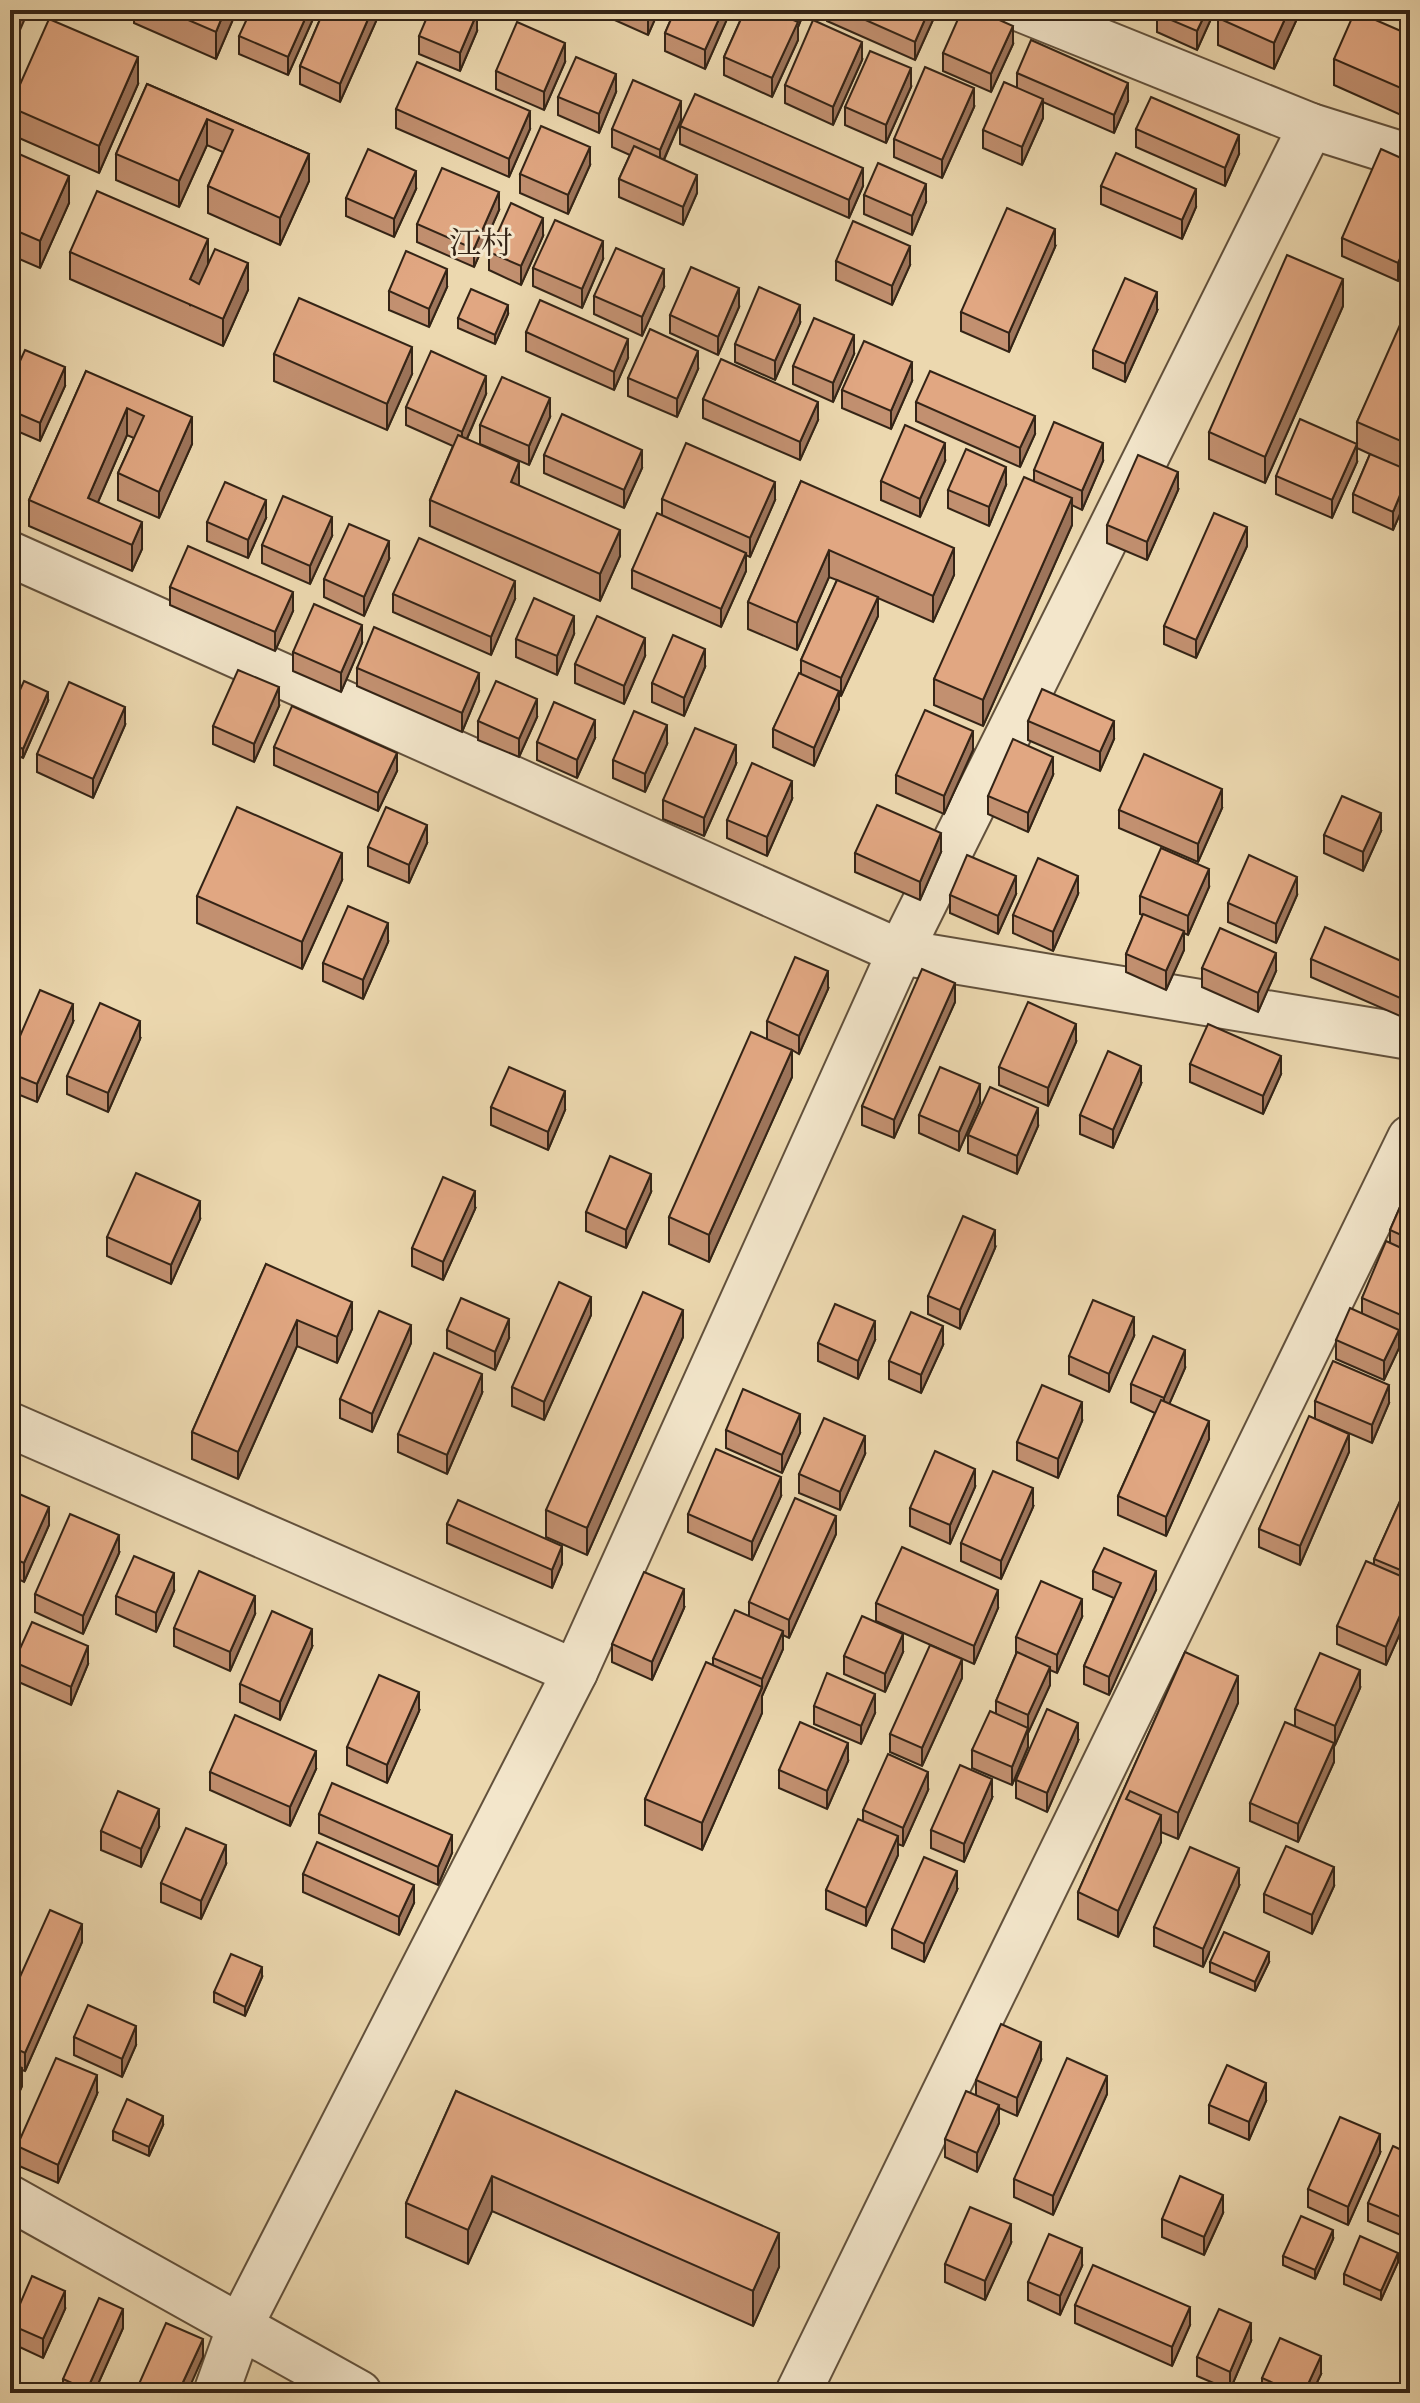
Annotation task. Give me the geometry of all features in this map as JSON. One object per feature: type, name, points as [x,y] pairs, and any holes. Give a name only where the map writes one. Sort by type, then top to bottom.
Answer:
[{"type":"street","points":[[1023,10],[1311,126],[1410,157]]},
{"type":"street","points":[[216,2393],[240,2326],[575,1672],[900,952],[1311,126]]},
{"type":"street","points":[[10,554],[900,952],[1410,1037]]},
{"type":"street","points":[[798,2393],[1410,1138]]},
{"type":"street","points":[[10,1425],[575,1672]]},
{"type":"street","points":[[10,2198],[359,2393]]},
{"type":"building","points":[[10,10],[21,10],[10,34]]},
{"type":"building","points":[[165,10],[225,10],[216,32]]},
{"type":"building","points":[[251,10],[309,10],[288,57],[239,36]]},
{"type":"building","points":[[324,10],[372,10],[340,84],[300,66]]},
{"type":"building","points":[[430,10],[470,10],[477,13],[460,53],[419,36]]},
{"type":"building","points":[[634,10],[651,10],[648,17]]},
{"type":"building","points":[[675,10],[723,10],[705,50],[665,33]]},
{"type":"building","points":[[745,10],[770,10],[798,22],[772,78],[724,57]]},
{"type":"building","points":[[843,10],[929,10],[915,42]]},
{"type":"building","points":[[962,10],[977,10],[1013,26],[991,74],[943,53]]},
{"type":"building","points":[[1159,10],[1207,10],[1197,31],[1157,14]]},
{"type":"building","points":[[1222,10],[1289,10],[1274,43],[1218,18]]},
{"type":"building","points":[[1355,11],[1410,35],[1410,92],[1334,59]]},
{"type":"building","points":[[49,19],[138,57],[99,146],[10,107]]},
{"type":"building","points":[[813,20],[862,42],[833,107],[785,85]]},
{"type":"building","points":[[517,22],[565,43],[544,92],[496,71]]},
{"type":"building","points":[[1031,40],[1128,83],[1114,115],[1017,73]]},
{"type":"building","points":[[870,51],[911,68],[886,125],[845,107]]},
{"type":"building","points":[[576,57],[616,74],[599,114],[558,97]]},
{"type":"building","points":[[417,62],[530,111],[509,159],[396,109]]},
{"type":"building","points":[[925,67],[974,88],[942,160],[894,139]]},
{"type":"building","points":[[633,80],[681,101],[660,150],[612,129]]},
{"type":"building","points":[[1004,82],[1043,99],[1022,147],[983,130]]},
{"type":"building","points":[[147,84],[309,154],[280,218],[208,186],[233,130],[207,119],[179,181],[116,154]]},
{"type":"building","points":[[695,94],[863,168],[849,200],[680,126]]},
{"type":"building","points":[[1151,97],[1239,135],[1225,168],[1136,129]]},
{"type":"building","points":[[541,126],[590,147],[568,195],[520,174]]},
{"type":"building","points":[[634,146],[697,175],[683,207],[619,179]]},
{"type":"building","points":[[368,149],[416,171],[394,219],[346,198]]},
{"type":"building","points":[[1381,149],[1410,162],[1410,236],[1398,263],[1342,238]]},
{"type":"building","points":[[10,150],[69,176],[40,241],[10,228]]},
{"type":"building","points":[[1116,153],[1196,189],[1182,220],[1101,186]]},
{"type":"building","points":[[878,163],[926,184],[912,216],[864,195]]},
{"type":"building","points":[[442,168],[499,192],[474,249],[417,224]]},
{"type":"building","points":[[97,191],[208,239],[190,279],[199,284],[215,249],[248,263],[223,319],[70,252]]},
{"type":"building","points":[[511,203],[543,218],[521,266],[489,252]]},
{"type":"building","points":[[1007,208],[1055,229],[1009,333],[961,312]]},
{"type":"building","points":[[555,220],[603,241],[582,289],[533,268]]},
{"type":"building","points":[[853,221],[910,246],[892,286],[836,261]]},
{"type":"building","points":[[616,248],[664,269],[642,317],[594,296]]},
{"type":"building","points":[[406,251],[447,269],[429,309],[389,291]]},
{"type":"building","points":[[1287,255],[1343,279],[1265,457],[1209,432]]},
{"type":"building","points":[[691,267],[739,288],[718,337],[670,315]]},
{"type":"building","points":[[1125,278],[1157,292],[1125,364],[1093,350]]},
{"type":"building","points":[[759,287],[800,305],[775,361],[735,344]]},
{"type":"building","points":[[471,289],[508,305],[495,335],[458,318]]},
{"type":"building","points":[[299,298],[412,347],[387,404],[274,354]]},
{"type":"building","points":[[540,300],[628,339],[614,372],[526,332]]},
{"type":"building","points":[[1407,309],[1410,310],[1410,445],[1357,422]]},
{"type":"building","points":[[814,318],[854,335],[833,383],[793,366]]},
{"type":"building","points":[[650,329],[698,351],[677,399],[628,378]]},
{"type":"building","points":[[864,341],[912,362],[891,411],[842,390]]},
{"type":"building","points":[[25,350],[65,367],[40,423],[10,410],[10,383]]},
{"type":"building","points":[[431,351],[486,376],[462,432],[406,407]]},
{"type":"building","points":[[721,359],[818,402],[800,442],[703,399]]},
{"type":"building","points":[[86,371],[192,417],[159,492],[118,473],[144,416],[127,408],[88,498],[142,522],[132,545],[29,500]]},
{"type":"building","points":[[930,371],[1035,416],[1020,448],[916,402]]},
{"type":"building","points":[[502,377],[550,398],[529,446],[480,425]]},
{"type":"building","points":[[562,414],[642,450],[624,490],[544,455]]},
{"type":"building","points":[[1300,419],[1357,444],[1332,500],[1276,476]]},
{"type":"building","points":[[1054,422],[1103,443],[1082,491],[1034,470]]},
{"type":"building","points":[[905,425],[945,443],[920,499],[881,481]]},
{"type":"building","points":[[458,435],[519,462],[511,482],[620,530],[600,574],[430,500]]},
{"type":"building","points":[[686,443],[775,482],[750,538],[662,499]]},
{"type":"building","points":[[966,449],[1006,467],[989,507],[948,490]]},
{"type":"building","points":[[1370,454],[1410,471],[1393,512],[1353,494]]},
{"type":"building","points":[[1138,455],[1178,472],[1147,542],[1107,525]]},
{"type":"building","points":[[10,456],[18,460],[10,477]]},
{"type":"building","points":[[1024,477],[1072,498],[983,700],[934,679]]},
{"type":"building","points":[[801,481],[954,548],[933,596],[829,550],[797,623],[748,602]]},
{"type":"building","points":[[225,482],[266,500],[248,540],[207,522]]},
{"type":"building","points":[[283,496],[332,517],[310,566],[262,545]]},
{"type":"building","points":[[657,513],[746,553],[721,609],[632,570]]},
{"type":"building","points":[[1214,513],[1247,527],[1196,640],[1164,626]]},
{"type":"building","points":[[349,524],[389,541],[364,597],[324,579]]},
{"type":"building","points":[[419,538],[515,581],[491,637],[393,594]]},
{"type":"building","points":[[188,546],[293,592],[275,632],[170,587]]},
{"type":"building","points":[[837,580],[878,597],[841,678],[801,660]]},
{"type":"building","points":[[534,598],[574,616],[557,656],[516,639]]},
{"type":"building","points":[[314,604],[362,625],[341,673],[293,652]]},
{"type":"building","points":[[597,616],[645,638],[624,686],[575,664]]},
{"type":"building","points":[[374,627],[479,673],[462,713],[357,668]]},
{"type":"building","points":[[673,635],[705,649],[684,698],[652,683]]},
{"type":"building","points":[[238,670],[279,687],[254,744],[213,726]]},
{"type":"building","points":[[799,673],[839,691],[814,748],[773,729]]},
{"type":"building","points":[[24,681],[48,692],[23,749],[10,743],[10,712]]},
{"type":"building","points":[[496,681],[537,699],[519,739],[478,721]]},
{"type":"building","points":[[69,682],[125,707],[93,779],[37,754]]},
{"type":"building","points":[[1042,689],[1114,721],[1100,752],[1028,721]]},
{"type":"building","points":[[554,702],[595,720],[577,760],[537,742]]},
{"type":"building","points":[[292,706],[397,753],[378,793],[274,747]]},
{"type":"building","points":[[925,710],[973,731],[944,796],[896,775]]},
{"type":"building","points":[[634,711],[667,725],[645,774],[613,760]]},
{"type":"building","points":[[695,728],[736,745],[704,818],[663,800]]},
{"type":"building","points":[[1013,739],[1053,757],[1028,813],[988,796]]},
{"type":"building","points":[[1144,754],[1222,789],[1198,844],[1119,810]]},
{"type":"building","points":[[752,763],[792,781],[767,837],[727,820]]},
{"type":"building","points":[[1342,796],[1381,813],[1363,852],[1324,835]]},
{"type":"building","points":[[877,805],[941,833],[920,882],[855,853]]},
{"type":"building","points":[[237,807],[342,853],[302,942],[197,896]]},
{"type":"building","points":[[386,807],[427,825],[409,865],[368,847]]},
{"type":"building","points":[[1161,848],[1209,869],[1188,916],[1140,896]]},
{"type":"building","points":[[967,855],[1016,876],[998,916],[950,895]]},
{"type":"building","points":[[1249,855],[1297,877],[1276,924],[1228,903]]},
{"type":"building","points":[[1038,858],[1078,876],[1053,932],[1013,915]]},
{"type":"building","points":[[348,906],[388,923],[363,980],[323,963]]},
{"type":"building","points":[[1143,914],[1184,931],[1166,971],[1126,954]]},
{"type":"building","points":[[1325,927],[1410,965],[1410,994],[1407,1001],[1311,959]]},
{"type":"building","points":[[1220,928],[1276,953],[1258,993],[1202,968]]},
{"type":"building","points":[[795,957],[828,971],[799,1036],[767,1021]]},
{"type":"building","points":[[922,969],[955,983],[894,1120],[862,1106]]},
{"type":"building","points":[[40,990],[73,1004],[37,1084],[10,1073],[10,1059]]},
{"type":"building","points":[[1028,1002],[1076,1024],[1048,1088],[999,1067]]},
{"type":"building","points":[[100,1003],[140,1021],[108,1093],[67,1076]]},
{"type":"building","points":[[1208,1024],[1281,1056],[1263,1096],[1190,1064]]},
{"type":"building","points":[[751,1032],[792,1050],[709,1235],[669,1217]]},
{"type":"building","points":[[1108,1051],[1141,1066],[1113,1130],[1080,1115]]},
{"type":"building","points":[[509,1067],[565,1091],[548,1132],[491,1107]]},
{"type":"building","points":[[940,1067],[980,1084],[959,1132],[919,1115]]},
{"type":"building","points":[[990,1087],[1038,1108],[1017,1156],[968,1135]]},
{"type":"building","points":[[610,1156],[651,1174],[626,1230],[586,1212]]},
{"type":"building","points":[[136,1173],[200,1201],[171,1265],[107,1237]]},
{"type":"building","points":[[443,1177],[475,1191],[443,1262],[412,1248]]},
{"type":"building","points":[[1410,1184],[1410,1239],[1390,1230]]},
{"type":"building","points":[[963,1216],[995,1230],[960,1310],[928,1296]]},
{"type":"building","points":[[1386,1241],[1410,1252],[1410,1319],[1362,1298]]},
{"type":"building","points":[[266,1264],[352,1302],[337,1337],[297,1320],[238,1452],[192,1432]]},
{"type":"building","points":[[559,1282],[591,1297],[544,1402],[512,1387]]},
{"type":"building","points":[[643,1292],[683,1310],[587,1528],[546,1510]]},
{"type":"building","points":[[461,1298],[509,1319],[495,1352],[447,1330]]},
{"type":"building","points":[[1093,1300],[1134,1317],[1109,1374],[1069,1356]]},
{"type":"building","points":[[835,1304],[875,1321],[858,1361],[818,1343]]},
{"type":"building","points":[[1350,1308],[1399,1330],[1384,1361],[1336,1340]]},
{"type":"building","points":[[379,1311],[411,1325],[372,1414],[340,1399]]},
{"type":"building","points":[[911,1312],[943,1326],[921,1375],[889,1361]]},
{"type":"building","points":[[1153,1336],[1185,1350],[1164,1398],[1131,1384]]},
{"type":"building","points":[[434,1353],[482,1374],[447,1455],[398,1434]]},
{"type":"building","points":[[1333,1361],[1389,1385],[1372,1425],[1315,1401]]},
{"type":"building","points":[[1042,1385],[1082,1402],[1058,1459],[1017,1442]]},
{"type":"building","points":[[743,1389],[800,1414],[782,1455],[726,1430]]},
{"type":"building","points":[[1161,1400],[1209,1421],[1166,1517],[1118,1496]]},
{"type":"building","points":[[1309,1416],[1349,1434],[1300,1546],[1259,1529]]},
{"type":"building","points":[[824,1418],[865,1436],[840,1492],[799,1474]]},
{"type":"building","points":[[716,1449],[781,1477],[752,1542],[688,1514]]},
{"type":"building","points":[[935,1451],[975,1469],[950,1525],[910,1508]]},
{"type":"building","points":[[993,1471],[1033,1488],[1001,1561],[961,1543]]},
{"type":"building","points":[[1410,1479],[1410,1574],[1374,1559]]},
{"type":"building","points":[[10,1490],[49,1507],[24,1563],[10,1557]]},
{"type":"building","points":[[795,1498],[836,1516],[789,1620],[749,1602]]},
{"type":"building","points":[[458,1500],[562,1546],[552,1570],[447,1524]]},
{"type":"building","points":[[70,1514],[119,1535],[83,1616],[35,1594]]},
{"type":"building","points":[[902,1547],[998,1590],[974,1646],[876,1603]]},
{"type":"building","points":[[1104,1548],[1156,1571],[1109,1677],[1084,1666],[1121,1583],[1093,1571]]},
{"type":"building","points":[[134,1556],[174,1573],[156,1613],[116,1596]]},
{"type":"building","points":[[1366,1561],[1410,1580],[1410,1593],[1386,1647],[1337,1626]]},
{"type":"building","points":[[199,1571],[255,1596],[230,1652],[174,1628]]},
{"type":"building","points":[[644,1572],[684,1589],[652,1662],[612,1644]]},
{"type":"building","points":[[1041,1581],[1082,1599],[1057,1655],[1016,1637]]},
{"type":"building","points":[[735,1610],[783,1631],[762,1679],[713,1658]]},
{"type":"building","points":[[272,1611],[312,1629],[280,1702],[240,1684]]},
{"type":"building","points":[[862,1616],[903,1634],[885,1674],[844,1656]]},
{"type":"building","points":[[32,1622],[88,1646],[71,1687],[14,1662]]},
{"type":"building","points":[[930,1645],[962,1659],[922,1748],[890,1734]]},
{"type":"building","points":[[1017,1652],[1050,1667],[1028,1715],[996,1701]]},
{"type":"building","points":[[1185,1652],[1238,1676],[1178,1813],[1130,1791],[1126,1799],[1161,1815],[1118,1911],[1078,1892]]},
{"type":"building","points":[[1320,1653],[1360,1670],[1335,1726],[1295,1709]]},
{"type":"building","points":[[706,1662],[762,1687],[702,1823],[645,1799]]},
{"type":"building","points":[[827,1673],[875,1694],[861,1726],[814,1706]]},
{"type":"building","points":[[379,1675],[419,1692],[387,1765],[347,1747]]},
{"type":"building","points":[[1047,1709],[1078,1723],[1047,1793],[1016,1780]]},
{"type":"building","points":[[990,1711],[1028,1728],[1012,1767],[972,1750]]},
{"type":"building","points":[[235,1715],[316,1751],[290,1807],[210,1772]]},
{"type":"building","points":[[800,1722],[848,1743],[827,1791],[779,1770]]},
{"type":"building","points":[[1285,1722],[1334,1743],[1298,1824],[1250,1803]]},
{"type":"building","points":[[888,1754],[928,1772],[903,1828],[863,1810]]},
{"type":"building","points":[[960,1765],[992,1779],[964,1844],[931,1830]]},
{"type":"building","points":[[332,1783],[452,1835],[438,1867],[319,1814]]},
{"type":"building","points":[[118,1791],[159,1809],[141,1849],[101,1831]]},
{"type":"building","points":[[858,1819],[898,1836],[866,1908],[826,1890]]},
{"type":"building","points":[[186,1828],[226,1845],[201,1901],[161,1883]]},
{"type":"building","points":[[317,1842],[414,1885],[399,1917],[303,1874]]},
{"type":"building","points":[[1286,1846],[1334,1867],[1312,1915],[1264,1894]]},
{"type":"building","points":[[1190,1847],[1239,1868],[1203,1949],[1154,1927]]},
{"type":"building","points":[[924,1857],[957,1871],[924,1944],[892,1929]]},
{"type":"building","points":[[50,1910],[82,1924],[25,2053],[10,2046],[10,1999]]},
{"type":"building","points":[[1224,1932],[1269,1952],[1255,1982],[1210,1962]]},
{"type":"building","points":[[231,1954],[262,1967],[245,2007],[214,1992]]},
{"type":"building","points":[[88,2005],[136,2026],[122,2059],[74,2037]]},
{"type":"building","points":[[1001,2024],[1041,2042],[1017,2098],[976,2080]]},
{"type":"building","points":[[56,2058],[97,2075],[58,2165],[17,2146]]},
{"type":"building","points":[[1067,2058],[1107,2076],[1053,2196],[1014,2179]]},
{"type":"building","points":[[10,2062],[22,2068],[10,2095]]},
{"type":"building","points":[[1227,2065],[1266,2083],[1249,2122],[1209,2105]]},
{"type":"building","points":[[456,2091],[779,2233],[753,2291],[492,2176],[468,2230],[406,2203]]},
{"type":"building","points":[[966,2091],[999,2105],[977,2153],[945,2139]]},
{"type":"building","points":[[127,2099],[163,2116],[149,2147],[113,2131]]},
{"type":"building","points":[[1340,2117],[1380,2134],[1348,2207],[1308,2189]]},
{"type":"building","points":[[1393,2146],[1410,2154],[1410,2221],[1368,2203]]},
{"type":"building","points":[[1180,2176],[1223,2195],[1204,2237],[1162,2219]]},
{"type":"building","points":[[970,2207],[1011,2224],[985,2281],[945,2264]]},
{"type":"building","points":[[1301,2216],[1333,2230],[1315,2270],[1283,2256]]},
{"type":"building","points":[[1049,2234],[1082,2248],[1060,2296],[1028,2282]]},
{"type":"building","points":[[1360,2236],[1398,2253],[1381,2291],[1344,2274]]},
{"type":"building","points":[[1093,2265],[1190,2307],[1172,2347],[1075,2305]]},
{"type":"building","points":[[1410,2275],[1410,2297],[1402,2293]]},
{"type":"building","points":[[32,2276],[65,2291],[43,2339],[11,2325]]},
{"type":"building","points":[[99,2298],[123,2309],[87,2390],[63,2379]]},
{"type":"building","points":[[1219,2309],[1251,2323],[1230,2372],[1197,2357]]},
{"type":"building","points":[[166,2323],[203,2339],[178,2393],[135,2393]]},
{"type":"building","points":[[1280,2338],[1321,2356],[1304,2393],[1296,2393],[1262,2378]]},
{"type":"building","points":[[1394,2384],[1410,2391],[1410,2393],[1390,2393]]},
{"type":"district","name":"江村","points":[[481,243]]}]
